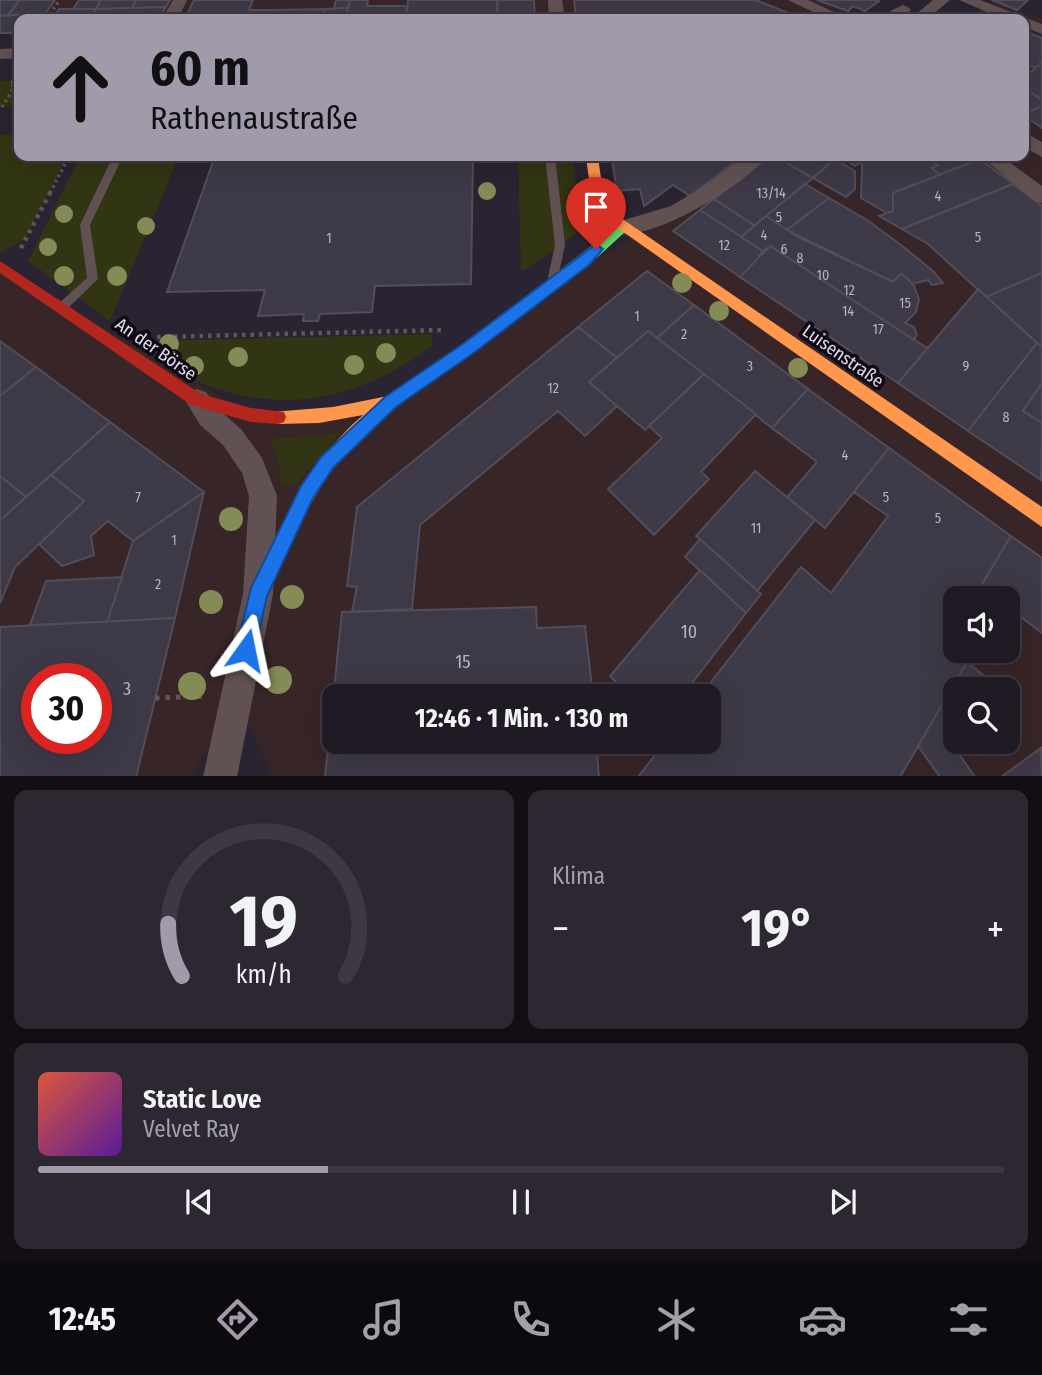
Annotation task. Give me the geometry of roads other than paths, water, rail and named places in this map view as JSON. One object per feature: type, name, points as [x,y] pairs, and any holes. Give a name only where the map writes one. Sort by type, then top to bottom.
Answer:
[{"type":"street","points":[[795,0],[829,14]]},
{"type":"street","points":[[927,14],[943,0]]},
{"type":"street","points":[[966,0],[1004,14]]},
{"type":"street","points":[[901,11],[908,14]]},
{"type":"street","points":[[593,161],[598,204],[621,228]]},
{"type":"street","points":[[258,594],[307,492],[327,463],[390,402],[469,348],[549,288],[621,228],[645,225],[698,202],[751,161]]},
{"type":"street","points":[[996,161],[1042,195]]},
{"type":"street","name":"Luisenstraße","points":[[621,228],[640,236],[1042,518]]},
{"type":"street","name":"An der Börse","points":[[4,269],[197,400],[251,415],[298,418],[390,402]]},
{"type":"street","points":[[197,400],[209,416],[232,437],[253,467],[263,496],[258,594],[220,776]]},
{"type":"lane","points":[[62,307],[93,279],[85,225],[116,161]]},
{"type":"lane","points":[[549,288],[557,267],[560,245],[551,161]]}]
